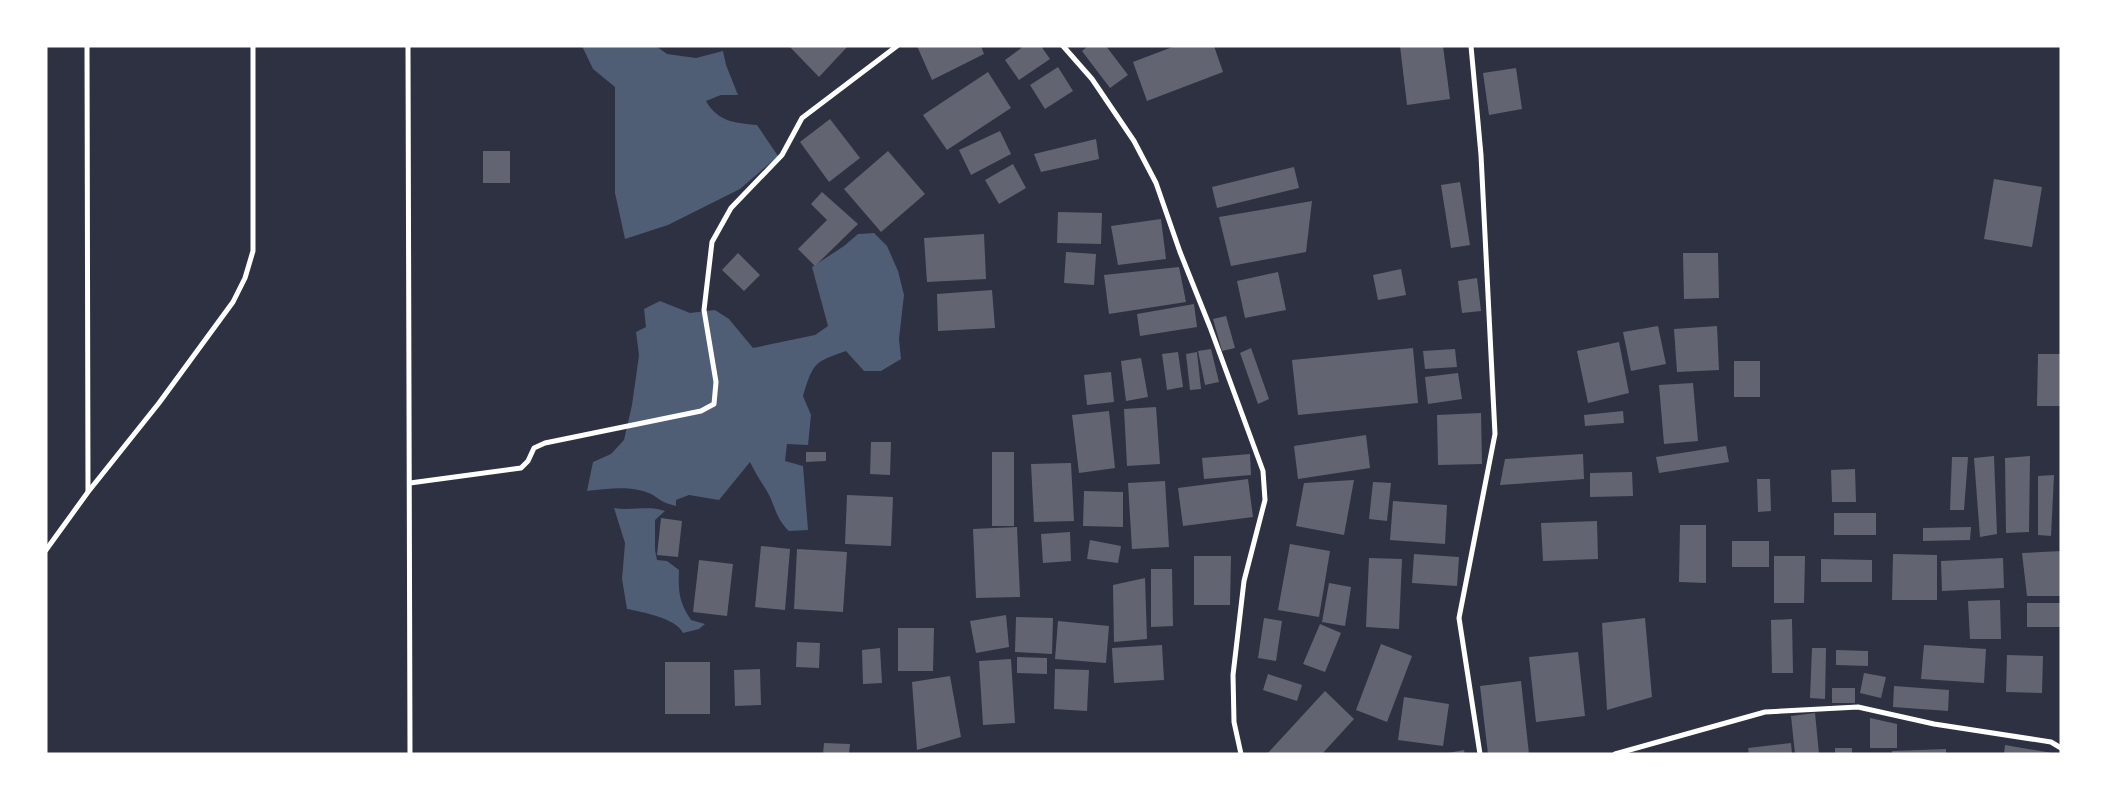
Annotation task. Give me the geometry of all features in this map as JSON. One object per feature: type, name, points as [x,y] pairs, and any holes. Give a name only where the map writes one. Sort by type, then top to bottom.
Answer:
[{"type":"street","points":[[87,46],[88,492]]},
{"type":"street","points":[[46,550],[88,492],[159,403],[233,302],[245,278],[253,251],[253,46]]},
{"type":"street","points":[[408,46],[410,754]]},
{"type":"street","points":[[410,483],[521,468],[528,461],[534,448],[544,443],[701,411],[714,404],[716,382],[704,310],[712,242],[731,208],[782,155],[802,118],[897,46]]},
{"type":"street","points":[[1063,46],[1092,79],[1134,141],[1156,183],[1263,471],[1265,500],[1244,581],[1233,675],[1234,722],[1241,754]]},
{"type":"street","points":[[1471,46],[1481,155],[1495,434],[1459,618],[1480,754]]},
{"type":"street","points":[[1615,754],[1765,712],[1858,707],[1934,724],[2052,742],[2061,748]]},
{"type":"water","points":[[582,46],[656,46],[667,54],[696,58],[723,51],[726,65],[738,95],[721,95],[706,101],[716,113],[728,120],[757,125],[778,156],[740,189],[668,225],[625,239],[615,193],[615,87],[593,69]]},
{"type":"water","points":[[874,233],[887,246],[898,271],[904,295],[899,339],[901,359],[881,371],[864,371],[846,351],[821,361],[816,365],[809,377],[803,396],[811,415],[808,445],[787,444],[785,461],[803,466],[808,530],[789,531],[785,527],[750,462],[719,500],[689,495],[676,500],[676,506],[636,489],[619,488],[587,491],[593,462],[611,454],[624,440],[632,405],[639,355],[636,332],[646,327],[644,309],[660,301],[690,313],[715,310],[729,319],[753,348],[815,335],[828,326],[812,267],[844,246],[858,234]]},
{"type":"water","points":[[614,508],[653,508],[665,511],[655,520],[657,560],[667,561],[679,570],[679,590],[682,602],[691,620],[705,624],[699,629],[683,633],[673,623],[666,620],[627,609],[622,579],[625,543]]},
{"type":"building","points":[[789,46],[848,46],[819,77]]},
{"type":"building","points":[[917,46],[981,46],[984,54],[932,80]]},
{"type":"building","points":[[1024,46],[1041,46],[1050,59],[1019,80],[1005,60]]},
{"type":"building","points":[[1088,46],[1106,46],[1128,75],[1110,88],[1082,51]]},
{"type":"building","points":[[1175,46],[1214,46],[1223,72],[1147,101],[1133,62]]},
{"type":"building","points":[[1400,46],[1443,46],[1450,99],[1407,105]]},
{"type":"building","points":[[1058,67],[1073,91],[1045,109],[1030,85]]},
{"type":"building","points":[[1516,68],[1522,109],[1489,115],[1483,73]]},
{"type":"building","points":[[988,72],[1011,108],[947,150],[923,115]]},
{"type":"building","points":[[830,119],[860,158],[829,182],[800,142]]},
{"type":"building","points":[[1000,131],[1011,154],[971,175],[959,150]]},
{"type":"building","points":[[1096,139],[1099,159],[1041,172],[1034,154]]},
{"type":"building","points":[[483,151],[510,151],[510,183],[483,183]]},
{"type":"building","points":[[888,151],[925,194],[881,232],[844,189]]},
{"type":"building","points":[[1013,164],[1026,188],[999,204],[985,180]]},
{"type":"building","points":[[1294,167],[1299,188],[1217,208],[1212,187]]},
{"type":"building","points":[[1994,179],[2042,187],[2032,247],[1984,239]]},
{"type":"building","points":[[1460,182],[1470,245],[1451,248],[1441,185]]},
{"type":"building","points":[[822,192],[858,224],[815,266],[798,249],[827,220],[811,204]]},
{"type":"building","points":[[1312,201],[1306,252],[1231,266],[1219,217]]},
{"type":"building","points":[[1058,212],[1102,213],[1101,244],[1057,243]]},
{"type":"building","points":[[1161,219],[1166,259],[1118,265],[1111,226]]},
{"type":"building","points":[[984,234],[986,279],[927,282],[924,238]]},
{"type":"building","points":[[1066,252],[1096,254],[1094,285],[1064,283]]},
{"type":"building","points":[[738,253],[760,275],[744,291],[722,270]]},
{"type":"building","points":[[1683,253],[1718,253],[1719,298],[1684,299]]},
{"type":"building","points":[[1179,267],[1186,302],[1109,314],[1104,275]]},
{"type":"building","points":[[1401,269],[1406,295],[1378,300],[1373,275]]},
{"type":"building","points":[[1278,272],[1286,310],[1245,318],[1237,281]]},
{"type":"building","points":[[1477,278],[1481,311],[1462,313],[1458,281]]},
{"type":"building","points":[[992,290],[995,328],[938,331],[937,294]]},
{"type":"building","points":[[1194,304],[1197,327],[1140,336],[1137,314]]},
{"type":"building","points":[[1226,316],[1235,348],[1222,351],[1213,319]]},
{"type":"building","points":[[1658,326],[1666,364],[1631,371],[1623,332]]},
{"type":"building","points":[[1717,326],[1719,370],[1677,372],[1674,329]]},
{"type":"building","points":[[1619,342],[1629,393],[1588,403],[1577,351]]},
{"type":"building","points":[[1251,348],[1269,399],[1258,404],[1240,353]]},
{"type":"building","points":[[1413,348],[1418,403],[1298,415],[1292,360]]},
{"type":"building","points":[[1211,349],[1219,382],[1205,385],[1198,351]]},
{"type":"building","points":[[1455,349],[1457,367],[1425,369],[1423,351]]},
{"type":"building","points":[[1178,352],[1183,387],[1167,390],[1162,354]]},
{"type":"building","points":[[1197,352],[1201,389],[1190,390],[1186,354]]},
{"type":"building","points":[[2038,354],[2061,354],[2061,406],[2037,406]]},
{"type":"building","points":[[1141,358],[1148,397],[1126,401],[1121,361]]},
{"type":"building","points":[[1734,361],[1760,361],[1760,397],[1734,397]]},
{"type":"building","points":[[1111,372],[1114,402],[1087,405],[1084,375]]},
{"type":"building","points":[[1458,373],[1462,399],[1428,404],[1425,377]]},
{"type":"building","points":[[1693,383],[1698,441],[1664,444],[1659,385]]},
{"type":"building","points":[[1156,407],[1160,464],[1127,466],[1124,409]]},
{"type":"building","points":[[1109,411],[1115,468],[1079,473],[1072,415]]},
{"type":"building","points":[[1623,411],[1624,423],[1585,426],[1584,415]]},
{"type":"building","points":[[1481,413],[1482,464],[1438,465],[1437,415]]},
{"type":"building","points":[[1366,435],[1370,468],[1298,479],[1294,446]]},
{"type":"building","points":[[871,442],[891,442],[890,475],[870,474]]},
{"type":"building","points":[[1726,446],[1729,462],[1659,473],[1656,457]]},
{"type":"building","points":[[806,452],[826,452],[826,461],[806,462]]},
{"type":"building","points":[[992,452],[1014,452],[1014,526],[992,526]]},
{"type":"building","points":[[1250,454],[1251,475],[1204,479],[1202,458]]},
{"type":"building","points":[[1583,454],[1584,479],[1500,485],[1505,459]]},
{"type":"building","points":[[1994,456],[1997,534],[1980,537],[1974,458]]},
{"type":"building","points":[[2030,456],[2029,532],[2006,533],[2005,458]]},
{"type":"building","points":[[1952,457],[1968,457],[1964,510],[1950,510]]},
{"type":"building","points":[[1071,463],[1074,521],[1034,522],[1031,464]]},
{"type":"building","points":[[1855,469],[1856,502],[1832,502],[1831,470]]},
{"type":"building","points":[[1632,472],[1633,496],[1590,497],[1590,473]]},
{"type":"building","points":[[2054,475],[2051,536],[2038,535],[2038,476]]},
{"type":"building","points":[[1248,479],[1253,517],[1183,526],[1178,488]]},
{"type":"building","points":[[1757,479],[1770,479],[1771,511],[1758,512]]},
{"type":"building","points":[[1354,480],[1344,535],[1296,526],[1304,483]]},
{"type":"building","points":[[1165,481],[1169,547],[1132,549],[1128,483]]},
{"type":"building","points":[[1373,482],[1391,483],[1387,521],[1369,519]]},
{"type":"building","points":[[1084,491],[1123,492],[1123,527],[1083,526]]},
{"type":"building","points":[[847,495],[893,497],[891,546],[845,544]]},
{"type":"building","points":[[1393,501],[1447,505],[1445,544],[1390,540]]},
{"type":"building","points":[[1834,513],[1876,513],[1876,535],[1834,535]]},
{"type":"building","points":[[661,518],[682,521],[678,557],[657,555]]},
{"type":"building","points":[[1597,521],[1598,559],[1543,561],[1541,523]]},
{"type":"building","points":[[1680,525],[1706,525],[1706,583],[1679,582]]},
{"type":"building","points":[[1017,527],[1020,597],[976,598],[973,529]]},
{"type":"building","points":[[1971,527],[1970,540],[1923,541],[1923,528]]},
{"type":"building","points":[[1070,532],[1071,561],[1043,563],[1041,534]]},
{"type":"building","points":[[1090,540],[1121,546],[1118,563],[1087,559]]},
{"type":"building","points":[[1732,541],[1769,541],[1769,567],[1732,567]]},
{"type":"building","points":[[1290,544],[1330,551],[1319,617],[1278,610]]},
{"type":"building","points":[[761,546],[790,549],[785,610],[755,607]]},
{"type":"building","points":[[797,549],[847,552],[843,612],[794,609]]},
{"type":"building","points":[[2061,551],[2061,596],[2027,596],[2022,553]]},
{"type":"building","points":[[1414,554],[1459,557],[1457,586],[1412,583]]},
{"type":"building","points":[[1893,554],[1937,555],[1937,600],[1892,600]]},
{"type":"building","points":[[1194,556],[1231,556],[1230,605],[1194,605]]},
{"type":"building","points":[[1774,556],[1805,556],[1804,603],[1774,603]]},
{"type":"building","points":[[1369,558],[1402,559],[1399,629],[1366,627]]},
{"type":"building","points":[[2003,558],[2004,588],[1942,591],[1941,561]]},
{"type":"building","points":[[1821,559],[1872,560],[1872,582],[1821,582]]},
{"type":"building","points":[[699,560],[733,564],[727,616],[693,612]]},
{"type":"building","points":[[1151,569],[1172,569],[1173,626],[1151,627]]},
{"type":"building","points":[[1145,578],[1147,639],[1114,642],[1113,585]]},
{"type":"building","points":[[1329,583],[1351,587],[1345,626],[1322,622]]},
{"type":"building","points":[[2000,600],[2001,639],[1970,639],[1968,601]]},
{"type":"building","points":[[2027,603],[2061,603],[2061,627],[2027,627]]},
{"type":"building","points":[[1006,615],[1009,647],[976,653],[970,621]]},
{"type":"building","points":[[1016,617],[1053,618],[1052,654],[1015,652]]},
{"type":"building","points":[[1264,618],[1282,621],[1276,661],[1258,658]]},
{"type":"building","points":[[1645,618],[1652,697],[1607,710],[1602,623]]},
{"type":"building","points":[[1792,619],[1793,673],[1772,673],[1771,620]]},
{"type":"building","points":[[1058,621],[1109,626],[1106,663],[1055,659]]},
{"type":"building","points":[[1320,624],[1341,633],[1325,672],[1303,664]]},
{"type":"building","points":[[898,628],[934,628],[933,671],[898,671]]},
{"type":"building","points":[[797,642],[820,643],[819,668],[796,667]]},
{"type":"building","points":[[1381,644],[1412,656],[1387,722],[1356,710]]},
{"type":"building","points":[[1162,645],[1164,680],[1114,683],[1112,648]]},
{"type":"building","points":[[1924,645],[1986,649],[1984,683],[1921,679]]},
{"type":"building","points":[[880,648],[882,683],[863,684],[862,650]]},
{"type":"building","points":[[1812,648],[1826,648],[1825,699],[1810,698]]},
{"type":"building","points":[[1836,650],[1868,651],[1868,666],[1836,665]]},
{"type":"building","points":[[1578,652],[1585,716],[1536,722],[1529,657]]},
{"type":"building","points":[[2007,655],[2043,656],[2042,693],[2006,692]]},
{"type":"building","points":[[1017,657],[1047,658],[1047,674],[1017,673]]},
{"type":"building","points":[[1011,659],[1015,723],[983,725],[979,661]]},
{"type":"building","points":[[665,662],[710,662],[710,714],[665,714]]},
{"type":"building","points":[[760,669],[761,705],[735,706],[734,670]]},
{"type":"building","points":[[1055,669],[1089,670],[1087,711],[1054,709]]},
{"type":"building","points":[[1864,673],[1886,677],[1881,698],[1860,693]]},
{"type":"building","points":[[1268,674],[1302,685],[1297,701],[1263,690]]},
{"type":"building","points":[[950,676],[961,737],[917,750],[912,682]]},
{"type":"building","points":[[1521,681],[1529,754],[1488,754],[1480,686]]},
{"type":"building","points":[[1894,686],[1949,690],[1948,711],[1893,707]]},
{"type":"building","points":[[1832,688],[1855,688],[1855,703],[1832,703]]},
{"type":"building","points":[[1325,691],[1354,719],[1322,754],[1267,754]]},
{"type":"building","points":[[1404,697],[1449,704],[1443,746],[1398,740]]},
{"type":"building","points":[[1815,713],[1819,754],[1795,754],[1791,716]]},
{"type":"building","points":[[1870,718],[1897,724],[1897,748],[1870,748]]},
{"type":"building","points":[[824,743],[850,744],[849,754],[823,754]]},
{"type":"building","points":[[1791,743],[1792,754],[1749,754],[1748,748]]},
{"type":"building","points":[[2005,745],[2052,753],[2052,754],[2004,754]]},
{"type":"building","points":[[1835,748],[1852,748],[1852,754],[1835,754]]},
{"type":"building","points":[[1946,749],[1946,754],[1892,754],[1892,751]]},
{"type":"building","points":[[1464,750],[1465,754],[1448,754],[1448,753]]}]
